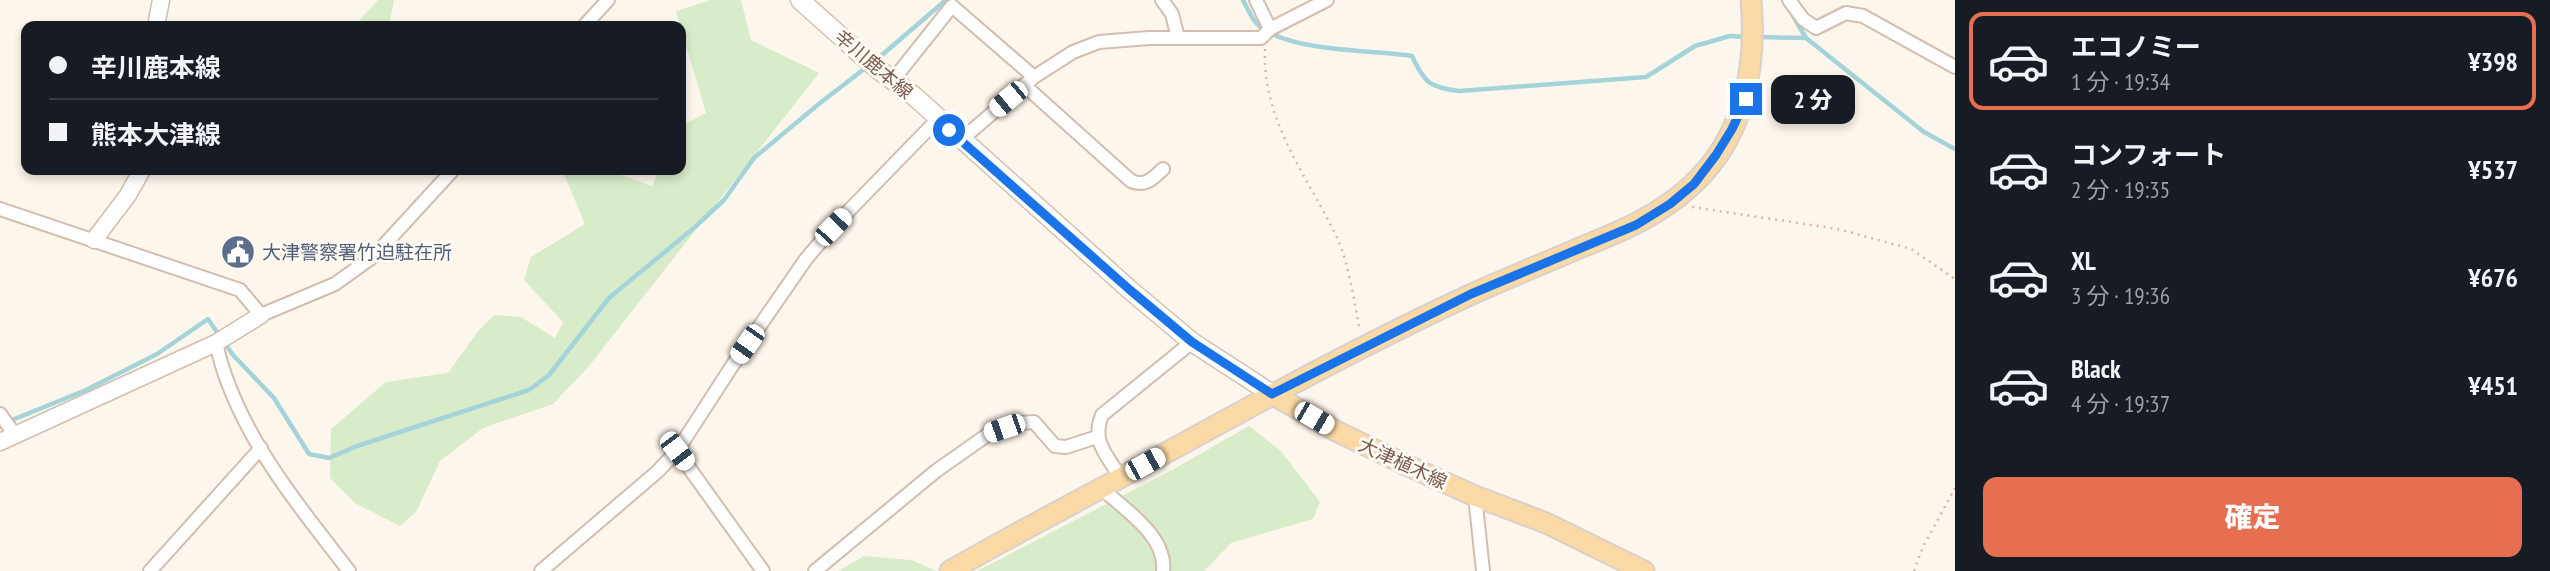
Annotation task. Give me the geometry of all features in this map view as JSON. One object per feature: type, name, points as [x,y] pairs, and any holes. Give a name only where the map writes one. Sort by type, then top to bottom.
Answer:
[{"type":"main road","name":"辛川鹿本線","points":[[800,0],[1192,342],[1272,394]]},
{"type":"main road","points":[[950,571],[1272,394],[1364,347],[1471,294],[1636,225],[1670,204],[1694,184],[1716,155],[1746,99],[1751,61],[1751,0]]},
{"type":"main road","name":"大津植木線","points":[[1272,394],[1335,431],[1475,496],[1546,523],[1644,571]]},
{"type":"street","points":[[157,21],[161,0]]},
{"type":"street","points":[[589,21],[608,0]]},
{"type":"street","points":[[1161,0],[1172,14],[1178,38]]},
{"type":"street","points":[[1256,0],[1270,29]]},
{"type":"street","points":[[961,141],[1029,81],[1073,52],[1100,43],[1149,38],[1261,38],[1270,29],[1326,0]]},
{"type":"street","points":[[1789,0],[1803,19],[1816,27],[1846,13],[1863,16],[1955,67]]},
{"type":"street","points":[[893,80],[952,6],[1131,181],[1147,183],[1163,170]]},
{"type":"street","points":[[541,571],[657,472],[677,451],[806,259],[833,227],[938,119]]},
{"type":"street","points":[[94,240],[128,195],[139,175]]},
{"type":"street","points":[[0,442],[221,340],[261,315],[335,284],[374,256],[448,175]]},
{"type":"street","points":[[0,209],[240,290],[261,315]]},
{"type":"street","points":[[221,340],[221,366],[261,448],[305,514],[349,571]]},
{"type":"street","points":[[1121,478],[1097,437],[1097,426],[1102,415],[1192,342]]},
{"type":"street","points":[[0,414],[15,435]]},
{"type":"street","points":[[815,571],[936,471],[990,433],[1019,423],[1034,422],[1055,446],[1066,447],[1097,437]]},
{"type":"street","points":[[150,571],[261,448]]},
{"type":"street","points":[[677,451],[763,571]]},
{"type":"street","points":[[1101,488],[1158,544],[1165,559],[1163,571]]},
{"type":"street","points":[[1475,496],[1483,571]]},
{"type":"path","points":[[1270,29],[1264,51],[1269,93],[1277,124],[1340,245],[1364,347]]},
{"type":"path","points":[[1670,204],[1838,229],[1911,249],[1955,279]]},
{"type":"path","points":[[1914,571],[1923,547],[1955,488]]},
{"type":"green space","points":[[378,0],[394,0],[390,21],[359,21]]},
{"type":"green space","points":[[711,0],[741,0],[751,40],[819,73],[589,366],[553,404],[483,428],[440,461],[416,512],[400,526],[355,503],[330,478],[331,429],[386,382],[448,373],[479,330],[494,315],[521,317],[555,338],[563,322],[524,280],[531,257],[585,224],[564,175],[621,175],[652,186],[657,175],[686,175],[686,123],[706,113],[686,45],[686,21],[679,21],[676,11]]},
{"type":"green space","points":[[1249,426],[1281,451],[1320,502],[1313,519],[1231,543],[1204,571],[977,571],[1172,470]]},
{"type":"green space","points":[[864,556],[911,560],[937,571],[838,571]]},
{"type":"waterway","points":[[875,61],[946,0]]},
{"type":"waterway","points":[[1243,0],[1255,22],[1270,33],[1308,45],[1412,56],[1421,73],[1435,86],[1459,91],[1646,77],[1695,46],[1730,36],[1746,37]]},
{"type":"waterway","points":[[1792,14],[1806,38],[1924,132],[1955,149]]},
{"type":"waterway","points":[[1758,37],[1806,38]]},
{"type":"waterway","points":[[0,425],[86,390],[157,354],[208,319],[233,355],[274,398],[309,454],[329,458],[357,446],[529,390],[549,375],[609,298],[724,200],[754,158],[868,66]]},
{"type":"place","name":"大津警察署竹迫駐在所","points":[[238,252]]},
{"type":"route","points":[[949,130],[1192,342],[1272,394],[1471,294],[1636,225],[1670,204],[1694,184],[1716,155],[1746,99]]}]
